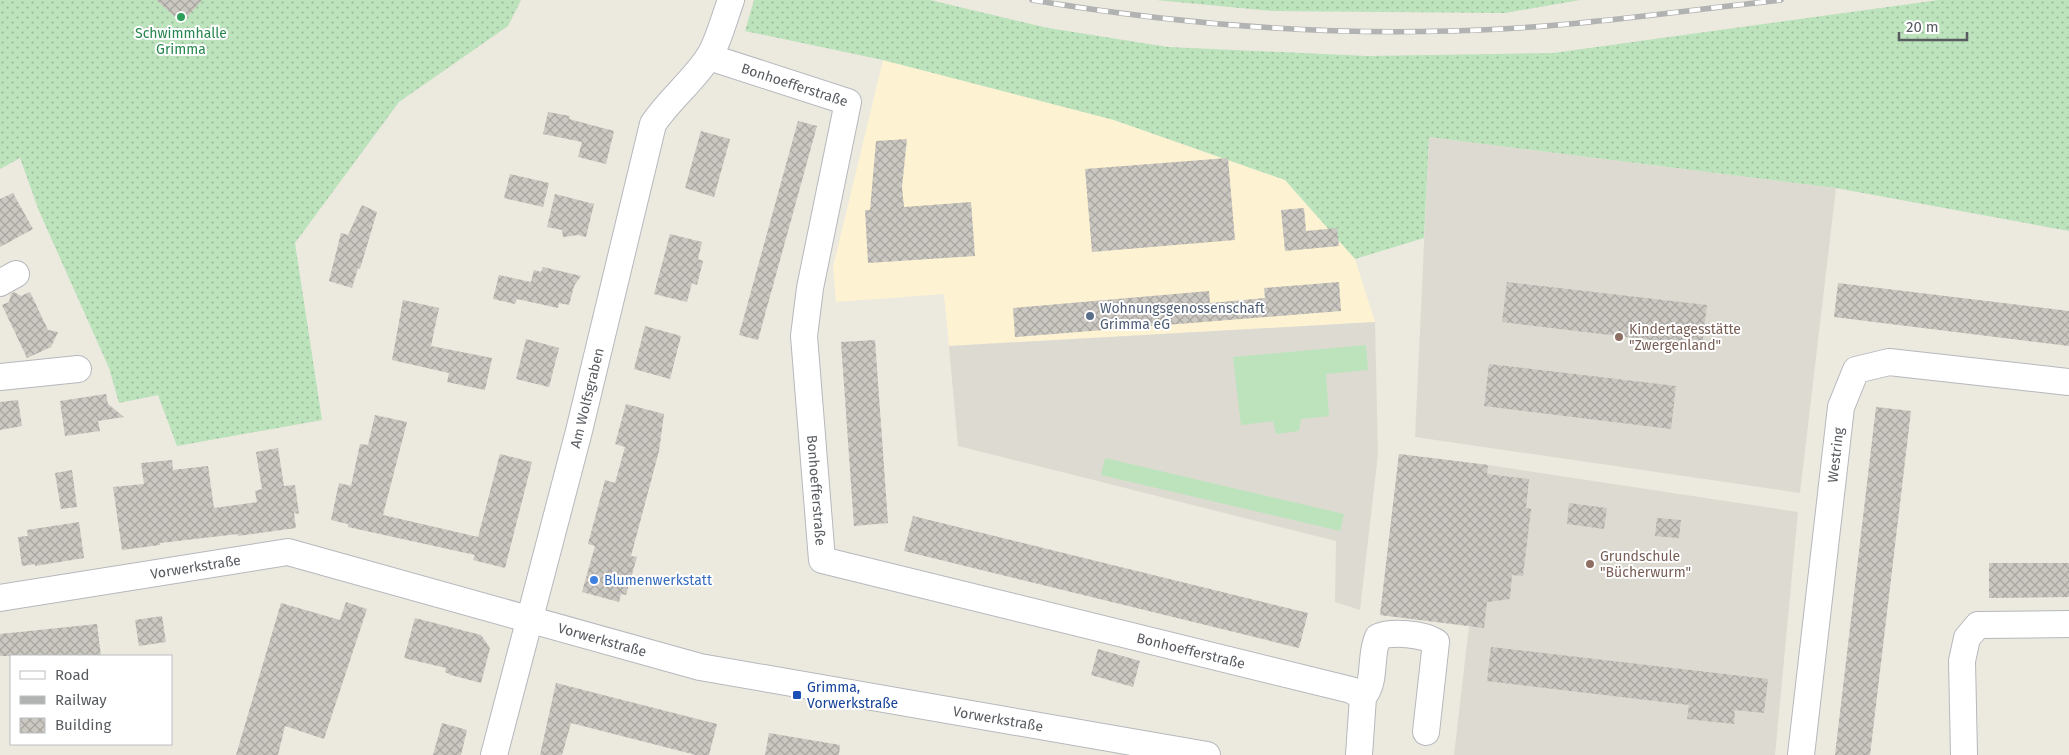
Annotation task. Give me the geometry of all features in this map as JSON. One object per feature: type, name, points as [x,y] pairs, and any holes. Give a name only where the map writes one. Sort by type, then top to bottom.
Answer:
[{"type":"street","name":"Am Wolfsgraben","points":[[494,755],[579,431],[653,124],[664,107],[681,92],[709,57],[731,0]]},
{"type":"street","name":"Bonhoefferstraße","points":[[709,57],[848,102],[810,288],[804,336],[822,560],[1351,690],[1363,697]]},
{"type":"street","name":"Westring","points":[[1800,755],[1841,407],[1856,370],[1889,362],[2069,382]]},
{"type":"street","points":[[0,377],[78,369]]},
{"type":"street","name":"Vorwerkstraße","points":[[0,598],[288,552],[416,586],[529,620],[700,667],[1126,749],[1207,755]]},
{"type":"street","points":[[1964,755],[1962,661],[1968,638],[1978,626],[2069,624]]},
{"type":"street","points":[[1359,755],[1363,697],[1369,690],[1374,645],[1378,637],[1387,633],[1430,638],[1436,642],[1426,732]]},
{"type":"shaded area","points":[[883,60],[1114,120],[1285,180],[1355,259],[1375,322],[949,346],[944,294],[836,302],[833,267]]},
{"type":"shaded area","name":"Kindertagesstätte \"Zwergenland\"","points":[[1429,137],[1836,188],[1800,493],[1415,437]]},
{"type":"shaded area","points":[[1375,322],[1378,454],[1360,610],[1335,602],[1336,541],[958,446],[949,346]]},
{"type":"shaded area","name":"Grundschule \"Bücherwurm\"","points":[[1399,454],[1488,465],[1798,512],[1775,755],[1454,755],[1469,626],[1380,615]]},
{"type":"green space","points":[[0,0],[521,0],[508,26],[399,102],[295,243],[322,420],[177,446],[158,395],[119,403],[109,368],[39,211],[20,158],[0,169]]},
{"type":"green space","points":[[754,0],[930,0],[1048,28],[1168,47],[1367,56],[1553,53],[1939,0],[2069,0],[2069,231],[1836,188],[1429,137],[1424,238],[1355,259],[1285,180],[1114,120],[883,60],[745,31]]},
{"type":"green space","points":[[1156,0],[1580,0],[1505,13],[1273,11]]},
{"type":"green space","points":[[1366,345],[1368,370],[1326,374],[1329,416],[1301,419],[1299,431],[1276,434],[1273,421],[1241,425],[1233,357]]},
{"type":"green space","points":[[1105,458],[1344,514],[1340,531],[1101,475]]},
{"type":"building","name":"Schwimmhalle Grimma","points":[[156,0],[202,0],[182,23]]},
{"type":"building","points":[[548,112],[570,116],[569,119],[614,131],[606,164],[578,157],[582,142],[543,134]]},
{"type":"building","points":[[798,121],[817,126],[758,340],[739,335]]},
{"type":"building","points":[[701,131],[730,139],[714,197],[685,188]]},
{"type":"building","points":[[907,139],[902,187],[904,207],[971,202],[975,256],[868,263],[865,210],[870,210],[876,141]]},
{"type":"building","points":[[1228,158],[1235,240],[1092,252],[1085,169]]},
{"type":"building","points":[[510,174],[549,183],[543,207],[504,198]]},
{"type":"building","points":[[13,193],[33,229],[0,247],[0,199]]},
{"type":"building","points":[[555,194],[594,204],[586,237],[578,235],[563,237],[562,230],[547,227]]},
{"type":"building","points":[[362,205],[377,212],[360,269],[358,268],[352,288],[329,281],[341,233],[348,235]]},
{"type":"building","points":[[1304,208],[1306,231],[1337,228],[1339,246],[1285,251],[1281,210]]},
{"type":"building","points":[[670,234],[702,242],[698,259],[703,261],[697,285],[692,283],[687,302],[654,294]]},
{"type":"building","points":[[543,267],[581,276],[574,286],[569,305],[559,303],[558,308],[517,299],[515,304],[493,299],[499,275],[531,282],[534,270],[541,272]]},
{"type":"building","points":[[1339,282],[1341,311],[1015,337],[1013,308],[1209,291],[1210,303],[1265,298],[1264,288]]},
{"type":"building","points":[[1507,282],[1707,305],[1702,346],[1502,322]]},
{"type":"building","points":[[1838,283],[2069,311],[2069,346],[1834,317]]},
{"type":"building","points":[[14,292],[21,296],[30,292],[48,330],[58,332],[51,347],[27,358],[2,305],[9,302],[11,294]]},
{"type":"building","points":[[403,300],[439,308],[431,346],[492,358],[485,390],[447,382],[449,373],[392,360]]},
{"type":"building","points":[[645,326],[681,336],[670,379],[634,369]]},
{"type":"building","points":[[526,339],[559,348],[549,387],[516,379]]},
{"type":"building","points":[[875,340],[888,523],[854,526],[841,342]]},
{"type":"building","points":[[1489,364],[1676,386],[1671,429],[1484,406]]},
{"type":"building","points":[[106,394],[108,404],[124,417],[98,421],[100,431],[65,436],[60,401]]},
{"type":"building","points":[[18,400],[22,426],[0,430],[0,402]]},
{"type":"building","points":[[626,404],[664,414],[659,451],[631,556],[637,557],[626,595],[621,594],[619,602],[582,592],[595,546],[588,544],[605,480],[615,483],[625,447],[615,444]]},
{"type":"building","points":[[1876,407],[1911,411],[1870,755],[1835,755]]},
{"type":"building","points":[[375,415],[407,422],[383,515],[478,537],[500,454],[532,462],[505,568],[473,560],[475,555],[348,527],[348,524],[331,520],[339,483],[351,486],[360,444],[368,445]]},
{"type":"building","points":[[278,448],[284,486],[295,485],[299,514],[294,513],[296,528],[238,536],[238,534],[160,543],[160,545],[122,550],[113,487],[144,484],[141,463],[172,460],[173,470],[208,466],[214,508],[257,502],[255,491],[262,489],[256,452]]},
{"type":"building","points":[[1399,454],[1488,465],[1487,474],[1529,479],[1526,508],[1531,509],[1523,576],[1512,575],[1510,599],[1487,602],[1484,628],[1380,615]]},
{"type":"building","points":[[72,470],[77,507],[61,509],[55,473]]},
{"type":"building","points":[[1569,503],[1607,508],[1604,529],[1567,524]]},
{"type":"building","points":[[913,516],[1308,613],[1299,648],[904,551]]},
{"type":"building","points":[[1657,518],[1681,520],[1679,538],[1655,536]]},
{"type":"building","points":[[79,522],[84,558],[35,566],[35,564],[22,566],[18,537],[28,536],[27,530]]},
{"type":"building","points":[[1989,563],[2069,563],[2069,597],[1989,598]]},
{"type":"building","points":[[346,602],[367,609],[324,739],[285,726],[278,755],[236,755],[281,603],[340,620]]},
{"type":"building","points":[[162,616],[166,642],[139,646],[135,620]]},
{"type":"building","points":[[415,618],[481,635],[490,648],[481,683],[451,675],[445,672],[446,668],[404,658]]},
{"type":"building","points":[[97,624],[101,655],[0,656],[0,634]]},
{"type":"building","points":[[1491,647],[1768,679],[1764,713],[1735,710],[1734,724],[1687,719],[1689,705],[1487,681]]},
{"type":"building","points":[[1098,649],[1140,661],[1133,687],[1091,675]]},
{"type":"building","points":[[556,683],[717,724],[709,755],[696,755],[571,723],[562,755],[540,755]]},
{"type":"building","points":[[442,723],[467,730],[461,755],[433,755]]},
{"type":"building","points":[[769,733],[840,745],[839,755],[765,755]]},
{"type":"railway","points":[[1032,0],[1136,15],[1240,26],[1397,32],[1532,27],[1781,0]]},
{"type":"place","name":"Schwimmhalle Grimma","points":[[181,17]]},
{"type":"place","name":"Wohnungsgenossenschaft Grimma eG","points":[[1090,316]]},
{"type":"place","name":"Kindertagesstätte \"Zwergenland\"","points":[[1619,337]]},
{"type":"place","name":"Grundschule \"Bücherwurm\"","points":[[1590,564]]},
{"type":"place","name":"Blumenwerkstatt","points":[[594,580]]},
{"type":"place","name":"Grimma, Vorwerkstraße","points":[[797,695]]}]
